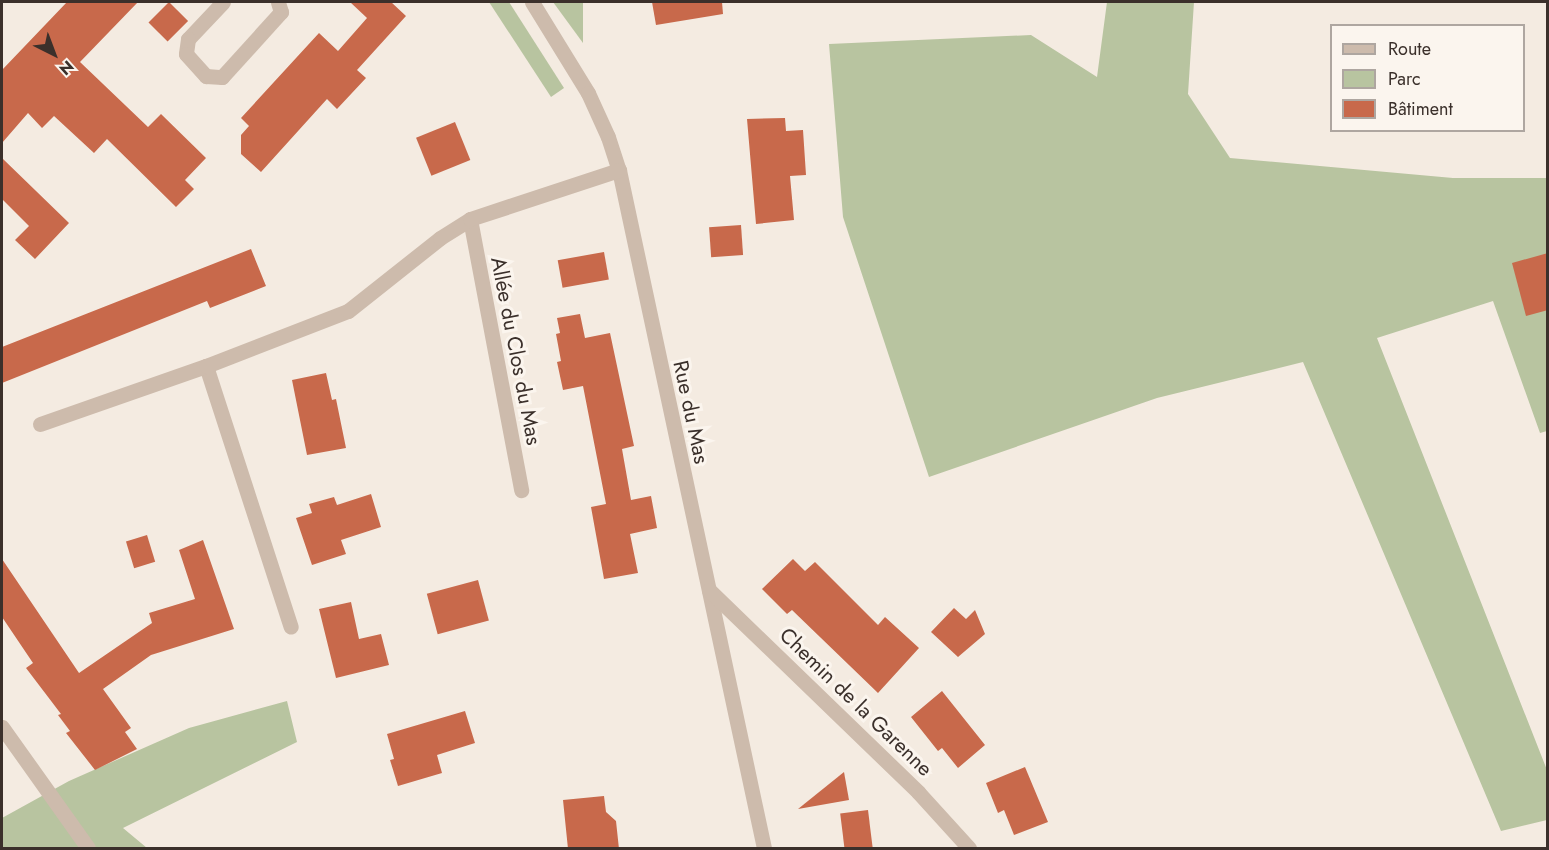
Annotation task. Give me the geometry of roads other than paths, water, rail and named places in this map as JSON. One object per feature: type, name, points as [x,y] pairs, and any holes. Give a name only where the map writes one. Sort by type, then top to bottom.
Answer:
[{"type":"street","points":[[223,2],[188,39],[186,54],[206,76],[222,77],[281,12],[279,2]]},
{"type":"street","name":"Rue du Mas","points":[[532,2],[588,93],[608,137],[619,170],[673,432],[764,849]]},
{"type":"street","points":[[40,424],[206,366],[348,311],[440,238],[470,219],[619,170]]},
{"type":"street","name":"Allée du Clos du Mas","points":[[470,219],[521,490]]},
{"type":"street","points":[[206,366],[291,627]]},
{"type":"street","name":"Chemin de la Garenne","points":[[709,590],[918,792],[969,849]]},
{"type":"street","points":[[2,727],[88,849]]}]
